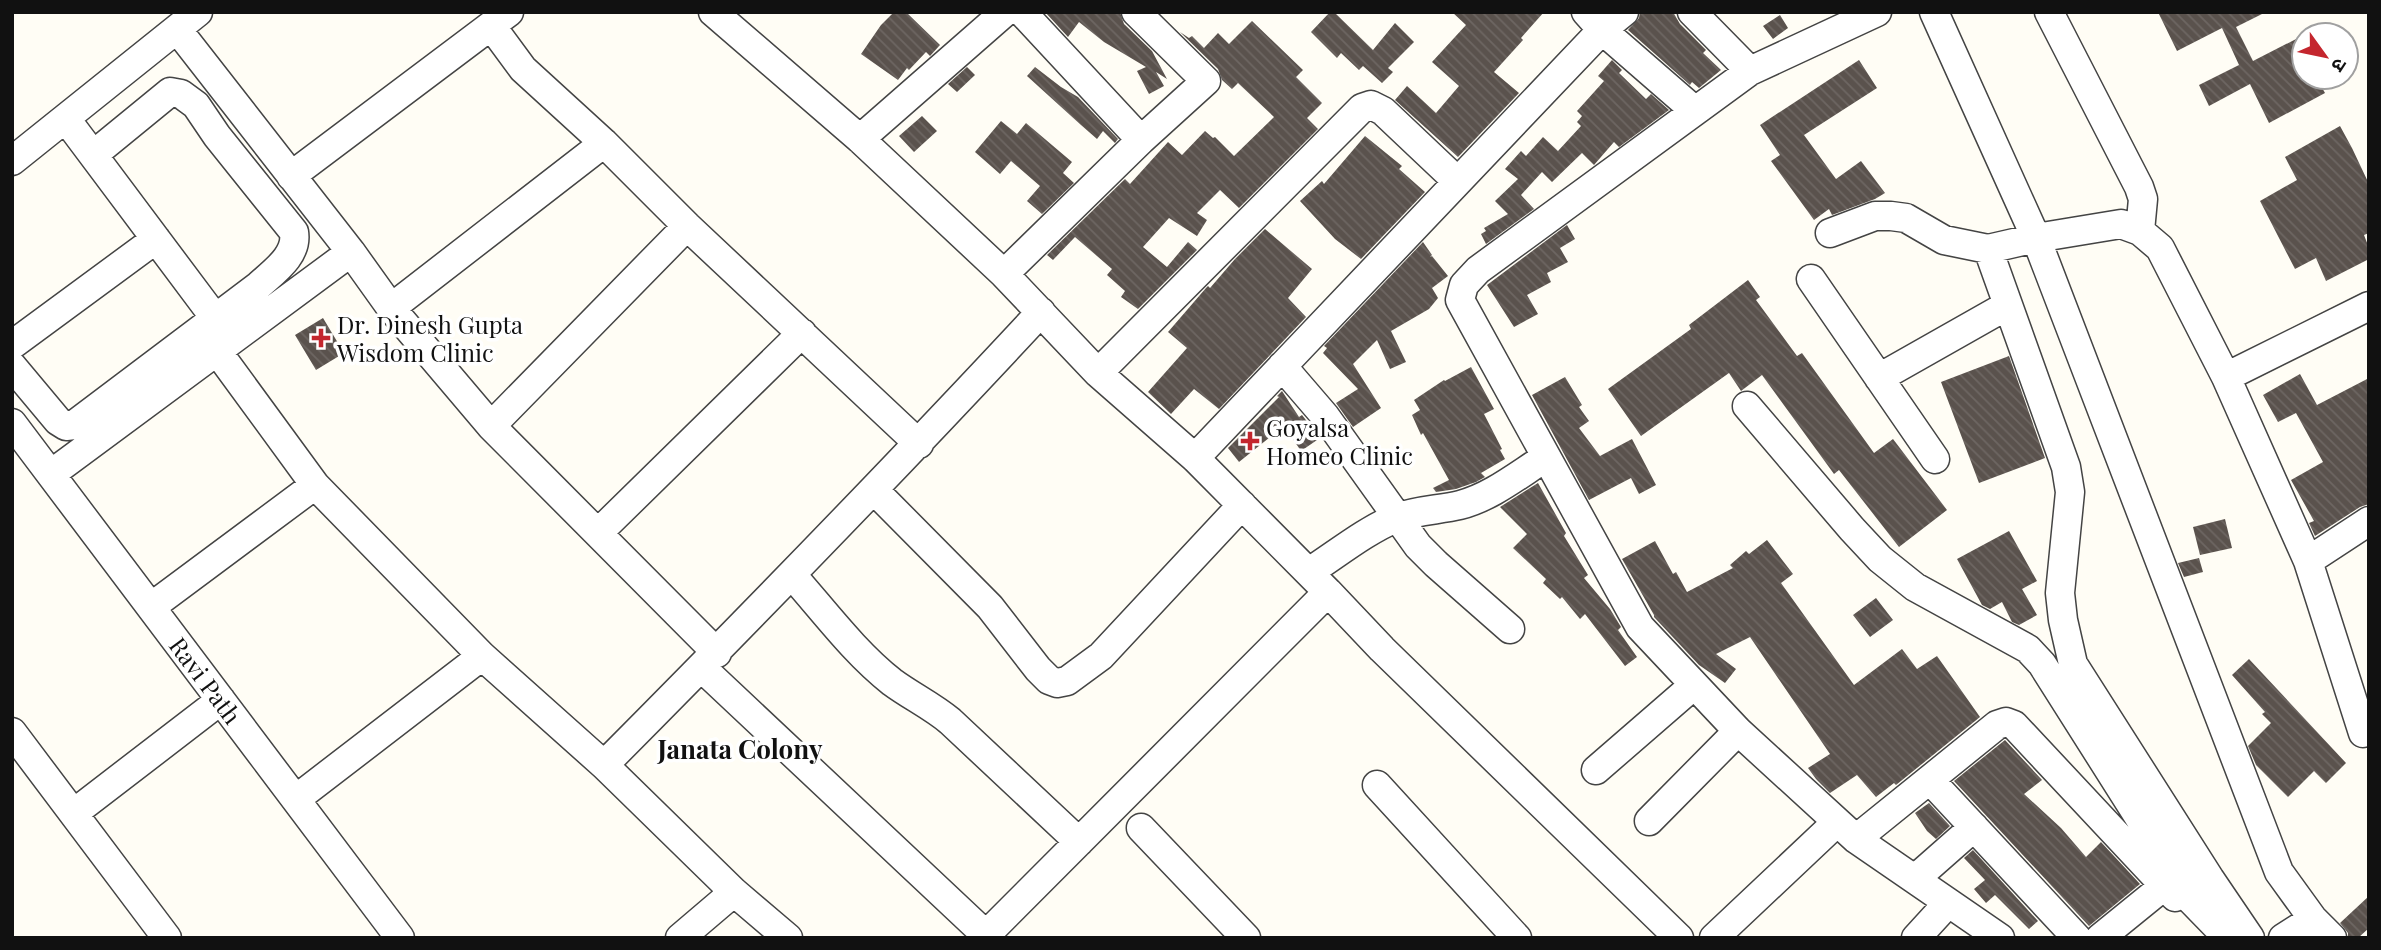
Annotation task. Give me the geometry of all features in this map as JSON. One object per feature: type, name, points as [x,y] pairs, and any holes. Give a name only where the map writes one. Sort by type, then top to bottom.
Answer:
[{"type":"street","points":[[713,12],[860,139],[1004,274],[1098,373],[1195,458],[1382,649],[1679,938]]},
{"type":"street","points":[[860,139],[1005,12]]},
{"type":"street","points":[[1021,12],[1141,140]]},
{"type":"street","points":[[1004,274],[1141,140],[1206,81],[1136,12]]},
{"type":"street","points":[[1195,458],[1457,181],[1594,21],[1625,12]]},
{"type":"street","points":[[1692,12],[1750,71]]},
{"type":"street","points":[[1877,12],[1750,71],[1478,270],[1464,285],[1460,300],[1640,627],[1738,731],[1847,830],[2000,938]]},
{"type":"street","points":[[1934,12],[2036,238],[2278,872],[2322,928],[2283,938]]},
{"type":"street","points":[[2049,12],[2139,187],[2143,199],[2140,231]]},
{"type":"street","points":[[290,176],[501,19],[523,69],[919,444]]},
{"type":"street","points":[[12,161],[188,21],[244,116],[351,252],[391,308],[491,426],[598,533],[709,660],[985,936],[1079,842],[1319,582],[1375,529],[1397,518],[1480,498],[1545,458]]},
{"type":"street","points":[[1594,21],[1694,110]]},
{"type":"street","points":[[12,366],[58,421],[66,426],[74,425],[122,404],[217,351],[266,298],[296,243],[295,232],[195,105],[181,93],[170,92],[93,155]]},
{"type":"street","points":[[1098,373],[1362,108],[1371,105],[1383,111],[1457,181]]},
{"type":"street","points":[[217,136],[244,116]]},
{"type":"street","points":[[66,119],[215,318]]},
{"type":"street","points":[[391,308],[604,143]]},
{"type":"street","points":[[1830,233],[1875,216],[1891,216],[1906,218],[1944,240],[1988,249],[2120,224],[2140,231],[2160,248],[2226,377],[2308,561],[2363,733]]},
{"type":"street","points":[[491,426],[687,226]]},
{"type":"street","points":[[12,345],[156,239]]},
{"type":"street","points":[[1988,249],[2067,467],[2070,492],[2060,593],[2073,664],[2228,938]]},
{"type":"street","points":[[51,474],[215,318],[266,298],[351,252]]},
{"type":"street","points":[[1811,279],[1934,459]]},
{"type":"street","points":[[1879,378],[2008,305]]},
{"type":"street","points":[[2226,377],[2369,306]]},
{"type":"street","points":[[604,765],[919,444],[1041,312]]},
{"type":"street","points":[[598,533],[802,333]]},
{"type":"street","points":[[217,351],[315,485],[482,656],[604,765],[734,892],[788,938]]},
{"type":"street","points":[[1282,366],[1325,416],[1397,518],[1436,564],[1510,629]]},
{"type":"street","points":[[1747,406],[1880,559],[1915,587],[2028,649],[2042,664],[2204,894],[2250,938]]},
{"type":"street","name":"Ravi Path","points":[[12,424],[400,938]]},
{"type":"street","points":[[151,607],[315,485]]},
{"type":"street","points":[[874,490],[990,607],[1038,669],[1056,683],[1067,681],[1101,656],[1242,505]]},
{"type":"street","points":[[2308,561],[2369,522]]},
{"type":"street","points":[[792,575],[870,662],[892,682],[933,707],[950,721],[1079,842]]},
{"type":"street","points":[[2042,664],[2050,655],[2068,646]]},
{"type":"street","points":[[296,799],[482,656]]},
{"type":"street","points":[[1596,770],[1694,685]]},
{"type":"street","points":[[74,813],[221,700]]},
{"type":"street","points":[[1714,938],[1847,830],[1930,780],[1997,725],[2006,722],[2014,725],[2213,938]]},
{"type":"street","points":[[1649,821],[1738,731]]},
{"type":"street","points":[[12,732],[167,938]]},
{"type":"street","points":[[1930,780],[2077,938]]},
{"type":"street","points":[[1377,785],[1517,938]]},
{"type":"street","points":[[1914,879],[1974,827]]},
{"type":"street","points":[[1141,828],[1246,938]]},
{"type":"street","points":[[2100,938],[2164,886]]},
{"type":"street","points":[[680,938],[734,892]]},
{"type":"street","points":[[1916,938],[1948,903]]},
{"type":"building","points":[[894,12],[906,12],[940,45],[930,56],[926,52],[909,70],[907,68],[898,80],[861,54],[881,25]]},
{"type":"building","points":[[1045,12],[1120,12],[1124,24],[1152,51],[1167,79],[1156,72],[1164,86],[1149,94],[1137,71],[1146,67],[1104,42],[1079,22],[1068,37]]},
{"type":"building","points":[[1330,12],[1334,12],[1373,50],[1395,23],[1414,42],[1388,68],[1393,72],[1382,83],[1363,66],[1359,70],[1341,53],[1337,58],[1311,32]]},
{"type":"building","points":[[1452,12],[1544,12],[1494,72],[1519,93],[1458,157],[1395,100],[1407,86],[1436,113],[1459,86],[1432,62],[1466,25]]},
{"type":"building","points":[[1640,12],[1673,12],[1680,24],[1706,50],[1703,53],[1721,70],[1699,88],[1692,82],[1690,85],[1628,30],[1639,18]]},
{"type":"building","points":[[2158,12],[2266,12],[2236,27],[2253,61],[2290,42],[2290,91],[2325,93],[2269,123],[2250,84],[2209,106],[2199,85],[2239,65],[2222,28],[2177,51]]},
{"type":"building","points":[[1780,15],[1788,28],[1773,39],[1763,26]]},
{"type":"building","points":[[1252,21],[1303,70],[1296,77],[1322,103],[1307,118],[1318,129],[1239,208],[1220,190],[1197,213],[1207,220],[1197,236],[1169,218],[1143,247],[1167,267],[1188,242],[1197,250],[1138,309],[1121,297],[1125,291],[1107,275],[1112,269],[1075,237],[1053,260],[1047,255],[1125,179],[1130,184],[1168,142],[1182,155],[1205,131],[1234,156],[1274,117],[1238,83],[1232,89],[1222,80],[1218,69],[1180,32],[1189,38],[1192,36],[1204,48],[1218,33],[1229,44]]},
{"type":"building","points":[[1612,60],[1622,70],[1619,73],[1646,99],[1651,94],[1669,110],[1619,147],[1614,142],[1594,165],[1582,153],[1552,182],[1542,172],[1521,195],[1534,209],[1486,244],[1481,234],[1486,231],[1484,228],[1508,214],[1495,201],[1518,179],[1505,169],[1521,151],[1526,156],[1543,137],[1558,151],[1581,126],[1577,122],[1582,116],[1577,111],[1604,81],[1598,76]]},
{"type":"building","points":[[1859,60],[1877,88],[1804,135],[1836,179],[1861,161],[1885,193],[1832,215],[1829,209],[1814,220],[1771,161],[1780,155],[1760,125]]},
{"type":"building","points":[[967,67],[975,75],[957,92],[948,84]]},
{"type":"building","points":[[1035,67],[1078,97],[1118,139],[1115,143],[1103,131],[1097,139],[1027,76]]},
{"type":"building","points":[[922,116],[937,131],[914,152],[899,136]]},
{"type":"building","points":[[1001,121],[1017,134],[1026,123],[1072,162],[1063,173],[1074,183],[1042,214],[1027,201],[1040,186],[1011,161],[1000,174],[975,152]]},
{"type":"building","points":[[2340,126],[2369,184],[2369,233],[2364,235],[2369,248],[2369,259],[2326,281],[2316,258],[2295,269],[2260,201],[2297,180],[2285,157]]},
{"type":"building","points":[[1365,136],[1402,166],[1399,169],[1425,192],[1361,259],[1335,239],[1300,201],[1322,181],[1324,184]]},
{"type":"building","points":[[1567,225],[1575,239],[1560,248],[1568,262],[1547,273],[1551,282],[1527,295],[1538,314],[1514,327],[1487,285]]},
{"type":"building","points":[[1265,229],[1312,269],[1288,298],[1306,317],[1219,409],[1194,389],[1171,414],[1148,392],[1187,348],[1168,332],[1206,288],[1210,288]]},
{"type":"building","points":[[1423,242],[1432,255],[1430,257],[1432,256],[1448,276],[1432,288],[1438,298],[1429,309],[1391,331],[1406,362],[1390,369],[1377,340],[1353,364],[1381,408],[1353,427],[1336,403],[1358,389],[1323,353],[1327,348],[1324,346]]},
{"type":"building","points":[[1748,280],[1760,297],[1756,300],[1797,356],[1802,353],[1874,453],[1893,439],[1947,510],[1899,547],[1839,470],[1834,474],[1762,375],[1741,391],[1729,373],[1641,436],[1608,389],[1691,329],[1689,325]]},
{"type":"building","points":[[323,318],[344,353],[316,370],[295,335]]},
{"type":"building","points":[[2009,356],[2045,458],[1979,483],[1941,382]]},
{"type":"building","points":[[1471,367],[1494,409],[1484,414],[1505,459],[1481,473],[1485,477],[1476,482],[1436,492],[1433,488],[1449,480],[1412,415],[1420,410],[1414,400],[1444,380]]},
{"type":"building","points":[[2300,374],[2317,405],[2369,378],[2369,504],[2315,536],[2309,523],[2314,521],[2291,480],[2323,462],[2296,413],[2278,422],[2263,395]]},
{"type":"building","points":[[1565,377],[1589,421],[1579,428],[1600,456],[1632,439],[1656,485],[1639,494],[1631,478],[1589,500],[1532,395]]},
{"type":"building","points":[[1282,391],[1299,417],[1302,415],[1320,438],[1301,451],[1284,426],[1239,462],[1228,448]]},
{"type":"building","points":[[1538,483],[1566,533],[1564,536],[1588,575],[1584,578],[1610,609],[1621,627],[1618,630],[1637,657],[1625,666],[1585,614],[1580,619],[1562,597],[1560,599],[1543,583],[1546,579],[1513,548],[1527,534],[1500,507]]},
{"type":"building","points":[[2225,519],[2232,548],[2200,555],[2193,527]]},
{"type":"building","points":[[2009,531],[2037,581],[2022,589],[2037,615],[2019,625],[2012,622],[2002,602],[1990,609],[1982,605],[1957,559]]},
{"type":"building","points":[[1767,540],[1793,574],[1781,583],[1854,685],[1902,649],[1917,669],[1937,656],[1980,717],[1896,785],[1894,783],[1876,797],[1857,775],[1830,793],[1816,779],[1808,768],[1830,754],[1750,637],[1716,654],[1736,669],[1725,683],[1699,665],[1654,617],[1622,559],[1655,541],[1673,574],[1676,572],[1687,592],[1733,568],[1730,565],[1746,551],[1749,554]]},
{"type":"building","points":[[2199,558],[2203,572],[2184,577],[2178,563]]},
{"type":"building","points":[[1876,598],[1893,620],[1870,637],[1853,615]]},
{"type":"building","points":[[2249,659],[2346,763],[2326,783],[2314,771],[2288,797],[2256,765],[2248,746],[2271,723],[2262,714],[2265,712],[2232,675]]},
{"type":"building","points":[[2005,740],[2042,780],[2024,794],[2061,828],[2086,857],[2101,842],[2140,884],[2089,926],[1954,781]]},
{"type":"building","points":[[1929,803],[1950,826],[1936,839],[1915,813]]},
{"type":"building","points":[[1973,850],[2038,921],[2029,929],[1995,895],[1986,903],[1974,889],[1985,880],[1964,858]]},
{"type":"building","points":[[2369,896],[2369,928],[2358,938],[2348,938],[2348,933],[2340,923]]},
{"type":"place","name":"Dr. Dinesh Gupta Wisdom Clinic","points":[[321,338]]},
{"type":"place","name":"Goyalsa Homeo Clinic","points":[[1250,441]]},
{"type":"district","name":"Janata Colony","points":[[740,748]]}]
